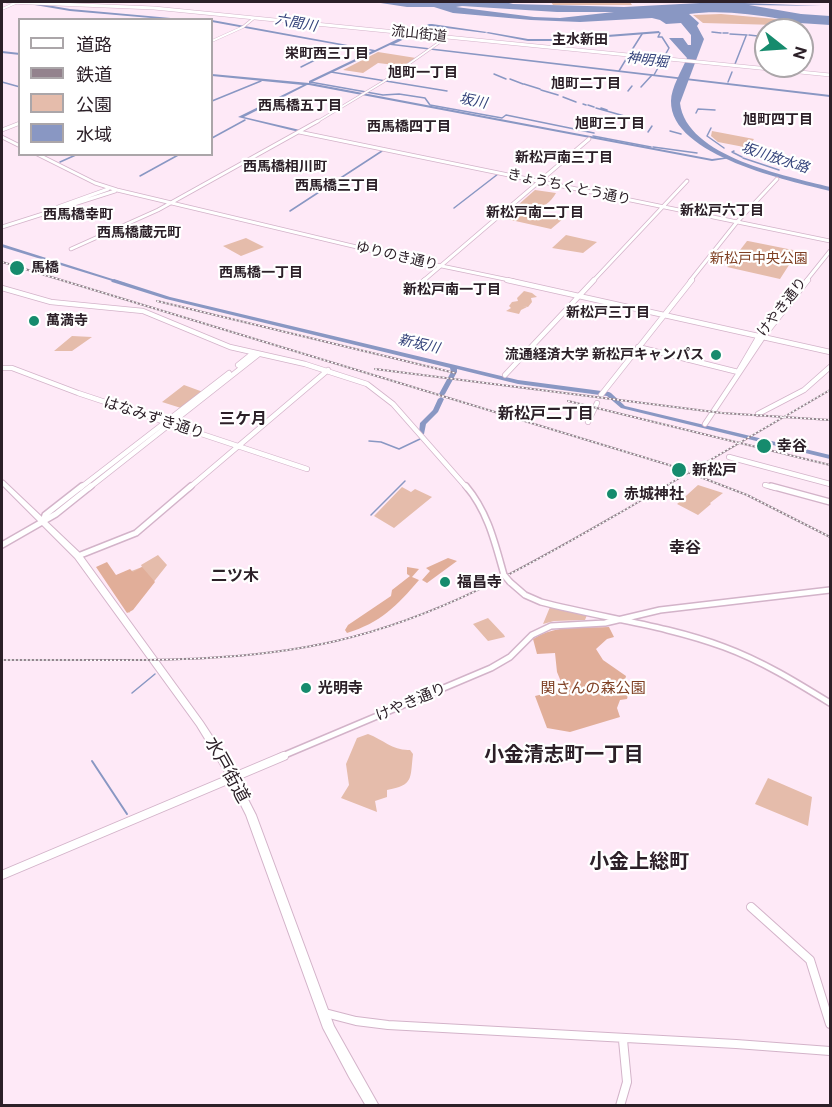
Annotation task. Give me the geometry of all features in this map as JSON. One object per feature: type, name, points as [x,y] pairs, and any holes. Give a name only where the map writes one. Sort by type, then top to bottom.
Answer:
[{"type":"highway","name":"水戸街道","points":[[2,482],[78,556],[200,724],[233,776],[251,815],[324,1013],[341,1052],[373,1106]]},
{"type":"main road","name":"流山街道","points":[[8,2],[141,7],[831,75]]},
{"type":"street","points":[[2,9],[18,2]]},
{"type":"street","points":[[213,41],[244,26],[255,18]]},
{"type":"street","points":[[71,249],[170,203],[300,131],[433,50],[447,37]]},
{"type":"street","points":[[2,130],[18,124]]},
{"type":"street","name":"きょうちくとう通り","points":[[300,131],[831,241]]},
{"type":"street","points":[[2,137],[18,145]]},
{"type":"street","points":[[413,290],[589,139]]},
{"type":"street","name":"ゆりのき通り","points":[[41,156],[117,190],[441,267],[580,295],[831,352]]},
{"type":"street","points":[[601,395],[739,221],[777,180]]},
{"type":"street","points":[[505,375],[687,181]]},
{"type":"street","points":[[2,225],[110,188]]},
{"type":"street","points":[[2,225],[117,190]]},
{"type":"street","name":"けやき通り","points":[[705,424],[738,372],[742,370],[761,336],[831,241]]},
{"type":"street","name":"けやき通り","points":[[761,336],[831,250]]},
{"type":"street","points":[[2,288],[51,302],[143,311],[225,346],[328,370],[367,384],[389,400],[468,489],[488,521],[504,575],[525,595],[542,602],[690,635],[729,648],[766,665],[831,703]]},
{"type":"street","points":[[638,347],[738,372]]},
{"type":"street","points":[[2,546],[56,514],[253,353]]},
{"type":"street","points":[[168,422],[259,354]]},
{"type":"street","points":[[758,414],[804,390],[831,367]]},
{"type":"street","name":"はなみずき通り","points":[[2,368],[12,368],[307,469]]},
{"type":"street","points":[[78,556],[136,533],[328,370]]},
{"type":"street","points":[[588,422],[597,403]]},
{"type":"street","points":[[729,457],[831,484]]},
{"type":"street","points":[[765,485],[831,502]]},
{"type":"street","name":"けやき通り","points":[[2,875],[497,665],[510,657],[531,635],[543,628],[559,624],[597,624],[666,609],[831,590]]},
{"type":"street","points":[[751,907],[810,960],[831,1024]]},
{"type":"street","points":[[324,1013],[345,1019],[376,1023],[511,1034],[750,1044],[831,1051]]},
{"type":"street","points":[[620,1106],[627,1084],[623,1040]]},
{"type":"green space","points":[[551,2],[630,2],[632,5],[553,5]]},
{"type":"green space","points":[[721,14],[765,18],[754,18],[754,24],[703,23],[693,15]]},
{"type":"green space","points":[[378,52],[416,58],[403,66],[378,63],[363,73],[343,70]]},
{"type":"green space","points":[[712,131],[754,139],[748,147],[744,147],[718,142],[711,136]]},
{"type":"green space","points":[[535,190],[556,193],[541,207],[530,208],[518,205]]},
{"type":"green space","points":[[514,207],[564,218],[551,229],[502,218]]},
{"type":"green space","points":[[566,235],[597,242],[583,253],[552,248]]},
{"type":"green space","points":[[246,238],[264,247],[241,256],[223,246]]},
{"type":"green space","name":"新松戸中央公園","points":[[747,241],[798,251],[780,279],[727,267]]},
{"type":"green space","points":[[524,291],[537,297],[531,298],[532,302],[528,307],[523,306],[527,307],[519,314],[506,311],[511,308],[509,306],[512,302],[518,301],[517,298]]},
{"type":"green space","points":[[72,336],[92,337],[72,351],[54,351]]},
{"type":"green space","points":[[184,385],[203,392],[181,408],[162,402]]},
{"type":"green space","points":[[698,485],[723,493],[698,515],[677,504]]},
{"type":"green space","points":[[402,487],[411,492],[415,489],[432,497],[394,528],[374,516]]},
{"type":"green space","points":[[158,555],[167,565],[129,613],[108,580],[142,567],[141,565]]},
{"type":"green space","points":[[448,558],[457,561],[427,583],[422,580],[430,571],[426,568]]},
{"type":"green space","points":[[107,562],[116,575],[130,569],[133,572],[142,567],[155,582],[133,610],[127,613],[96,567]]},
{"type":"green space","points":[[407,567],[419,569],[412,577],[419,580],[411,589],[395,606],[378,619],[347,633],[345,630],[348,625],[391,596],[392,590],[410,576],[407,574]]},
{"type":"green space","points":[[550,607],[587,615],[585,620],[554,621],[543,624]]},
{"type":"green space","points":[[488,618],[505,637],[488,641],[473,624]]},
{"type":"green space","name":"関さんの森公園","points":[[609,627],[614,637],[607,639],[596,649],[603,660],[626,676],[624,684],[630,688],[627,699],[620,700],[617,708],[620,717],[570,732],[547,728],[535,696],[564,689],[557,672],[555,653],[537,654],[533,639],[560,629]]},
{"type":"green space","points":[[368,734],[393,747],[410,750],[413,754],[409,780],[402,786],[387,790],[387,797],[375,801],[377,812],[341,798],[349,785],[346,764],[357,738]]},
{"type":"green space","points":[[768,778],[812,797],[808,826],[755,804]]},
{"type":"water","points":[[374,2],[510,2],[513,4],[624,7],[719,2],[822,6],[749,5],[801,14],[830,16],[830,25],[814,24],[814,18],[772,18],[712,12],[689,14],[699,23],[697,26],[704,39],[680,103],[686,122],[700,137],[719,150],[765,170],[830,187],[830,191],[762,173],[736,163],[711,151],[690,137],[676,120],[671,101],[675,85],[687,58],[669,38],[683,38],[688,45],[691,45],[691,35],[681,23],[666,24],[652,18],[580,22],[531,20],[453,13],[434,7],[407,7]],"holes":[[[456,7],[557,12],[614,12],[560,18]]]},
{"type":"water","points":[[2,244],[125,283],[122,284],[2,247]]},
{"type":"waterway","name":"六間川","points":[[30,3],[70,10],[168,18]]},
{"type":"waterway","name":"六間川","points":[[213,21],[375,51]]},
{"type":"waterway","points":[[390,44],[430,25]]},
{"type":"waterway","points":[[432,25],[485,32]]},
{"type":"waterway","points":[[488,33],[528,40],[555,40],[659,32]]},
{"type":"waterway","points":[[712,32],[721,33]]},
{"type":"waterway","points":[[654,75],[669,48],[662,37],[658,37],[660,33]]},
{"type":"waterway","points":[[723,33],[728,33]]},
{"type":"waterway","points":[[630,53],[642,34]]},
{"type":"waterway","points":[[730,34],[747,35]]},
{"type":"waterway","points":[[749,35],[754,36]]},
{"type":"waterway","points":[[735,64],[746,36]]},
{"type":"waterway","points":[[310,82],[390,44]]},
{"type":"waterway","name":"神明堀","points":[[390,44],[830,96]]},
{"type":"waterway","name":"坂川","points":[[2,52],[18,54]]},
{"type":"waterway","points":[[619,71],[628,56]]},
{"type":"waterway","points":[[301,67],[315,60]]},
{"type":"waterway","points":[[331,72],[447,91]]},
{"type":"waterway","points":[[728,82],[732,72]]},
{"type":"waterway","points":[[494,74],[506,79]]},
{"type":"waterway","name":"坂川","points":[[213,75],[309,84],[712,160],[729,158]]},
{"type":"waterway","points":[[641,87],[652,75]]},
{"type":"waterway","points":[[510,79],[523,84]]},
{"type":"waterway","points":[[213,101],[261,81]]},
{"type":"waterway","points":[[2,82],[18,86]]},
{"type":"waterway","name":"坂川","points":[[310,82],[383,95],[399,94],[425,98],[430,105],[502,118],[506,115],[594,133]]},
{"type":"waterway","points":[[524,84],[540,89]]},
{"type":"waterway","points":[[299,131],[240,117],[305,85]]},
{"type":"waterway","points":[[628,91],[632,86]]},
{"type":"waterway","points":[[541,90],[558,95]]},
{"type":"waterway","points":[[563,97],[576,102]]},
{"type":"waterway","points":[[588,105],[594,107]]},
{"type":"waterway","points":[[596,108],[635,119]]},
{"type":"waterway","points":[[601,108],[607,110]]},
{"type":"waterway","points":[[696,113],[698,109],[715,110]]},
{"type":"waterway","points":[[213,137],[245,120]]},
{"type":"waterway","points":[[648,132],[652,126]]},
{"type":"waterway","points":[[711,128],[707,136],[724,148]]},
{"type":"waterway","points":[[670,131],[681,134]]},
{"type":"waterway","name":"坂川","points":[[593,136],[651,147]]},
{"type":"waterway","name":"坂川","points":[[653,147],[697,153]]},
{"type":"waterway","points":[[290,211],[382,151]]},
{"type":"waterway","name":"坂川放水路","points":[[734,151],[732,152],[742,157]]},
{"type":"waterway","points":[[60,162],[74,156]]},
{"type":"waterway","points":[[140,176],[176,156]]},
{"type":"waterway","name":"坂川放水路","points":[[743,158],[779,170]]},
{"type":"waterway","points":[[454,208],[498,174]]},
{"type":"waterway","name":"新坂川","points":[[114,281],[168,298],[453,366]]},
{"type":"waterway","points":[[442,394],[454,372],[453,366]]},
{"type":"waterway","name":"新坂川","points":[[453,366],[518,382],[609,394],[623,407],[830,457]]},
{"type":"waterway","points":[[422,433],[423,423],[436,411],[441,399]]},
{"type":"waterway","points":[[369,441],[381,442],[399,449],[420,439]]},
{"type":"waterway","points":[[371,515],[405,481]]},
{"type":"waterway","points":[[132,693],[155,674]]},
{"type":"waterway","points":[[92,761],[127,814]]},
{"type":"railway","points":[[2,262],[689,473]]},
{"type":"railway","points":[[157,301],[455,373]]},
{"type":"railway","points":[[375,369],[722,413],[784,417]]},
{"type":"railway","points":[[784,417],[830,390]]},
{"type":"railway","points":[[568,401],[740,443]]},
{"type":"railway","points":[[740,443],[784,417]]},
{"type":"railway","points":[[784,417],[830,420]]},
{"type":"railway","points":[[689,473],[740,443]]},
{"type":"railway","points":[[740,443],[830,465]]},
{"type":"railway","points":[[2,660],[212,658],[295,649],[375,631],[484,587],[554,550],[689,473]]},
{"type":"railway","points":[[689,473],[747,495],[830,537]]},
{"type":"place","name":"馬橋","points":[[17,268]]},
{"type":"place","name":"萬満寺","points":[[34,321]]},
{"type":"place","name":"流通経済大学 新松戸キャンパス","points":[[716,355]]},
{"type":"place","name":"幸谷","points":[[764,446]]},
{"type":"place","name":"新松戸","points":[[679,470]]},
{"type":"place","name":"赤城神社","points":[[612,494]]},
{"type":"place","name":"福昌寺","points":[[445,582]]},
{"type":"place","name":"光明寺","points":[[306,688]]},
{"type":"district","name":"主水新田","points":[[580,40]]},
{"type":"district","name":"栄町西三丁目","points":[[327,54]]},
{"type":"district","name":"旭町一丁目","points":[[423,73]]},
{"type":"district","name":"旭町二丁目","points":[[586,84]]},
{"type":"district","name":"西馬橋五丁目","points":[[300,106]]},
{"type":"district","name":"旭町四丁目","points":[[778,120]]},
{"type":"district","name":"旭町三丁目","points":[[610,124]]},
{"type":"district","name":"西馬橋四丁目","points":[[409,127]]},
{"type":"district","name":"新松戸南三丁目","points":[[564,158]]},
{"type":"district","name":"西馬橋相川町","points":[[285,167]]},
{"type":"district","name":"西馬橋三丁目","points":[[337,186]]},
{"type":"district","name":"新松戸六丁目","points":[[722,211]]},
{"type":"district","name":"新松戸南二丁目","points":[[535,213]]},
{"type":"district","name":"西馬橋幸町","points":[[78,215]]},
{"type":"district","name":"西馬橋蔵元町","points":[[139,233]]},
{"type":"district","name":"西馬橋一丁目","points":[[261,273]]},
{"type":"district","name":"新松戸南一丁目","points":[[452,290]]},
{"type":"district","name":"新松戸三丁目","points":[[608,313]]},
{"type":"district","name":"新松戸二丁目","points":[[546,414]]},
{"type":"district","name":"三ケ月","points":[[243,419]]},
{"type":"district","name":"幸谷","points":[[685,548]]},
{"type":"district","name":"二ツ木","points":[[235,576]]},
{"type":"district","name":"小金清志町一丁目","points":[[564,755]]},
{"type":"district","name":"小金上総町","points":[[639,862]]}]
